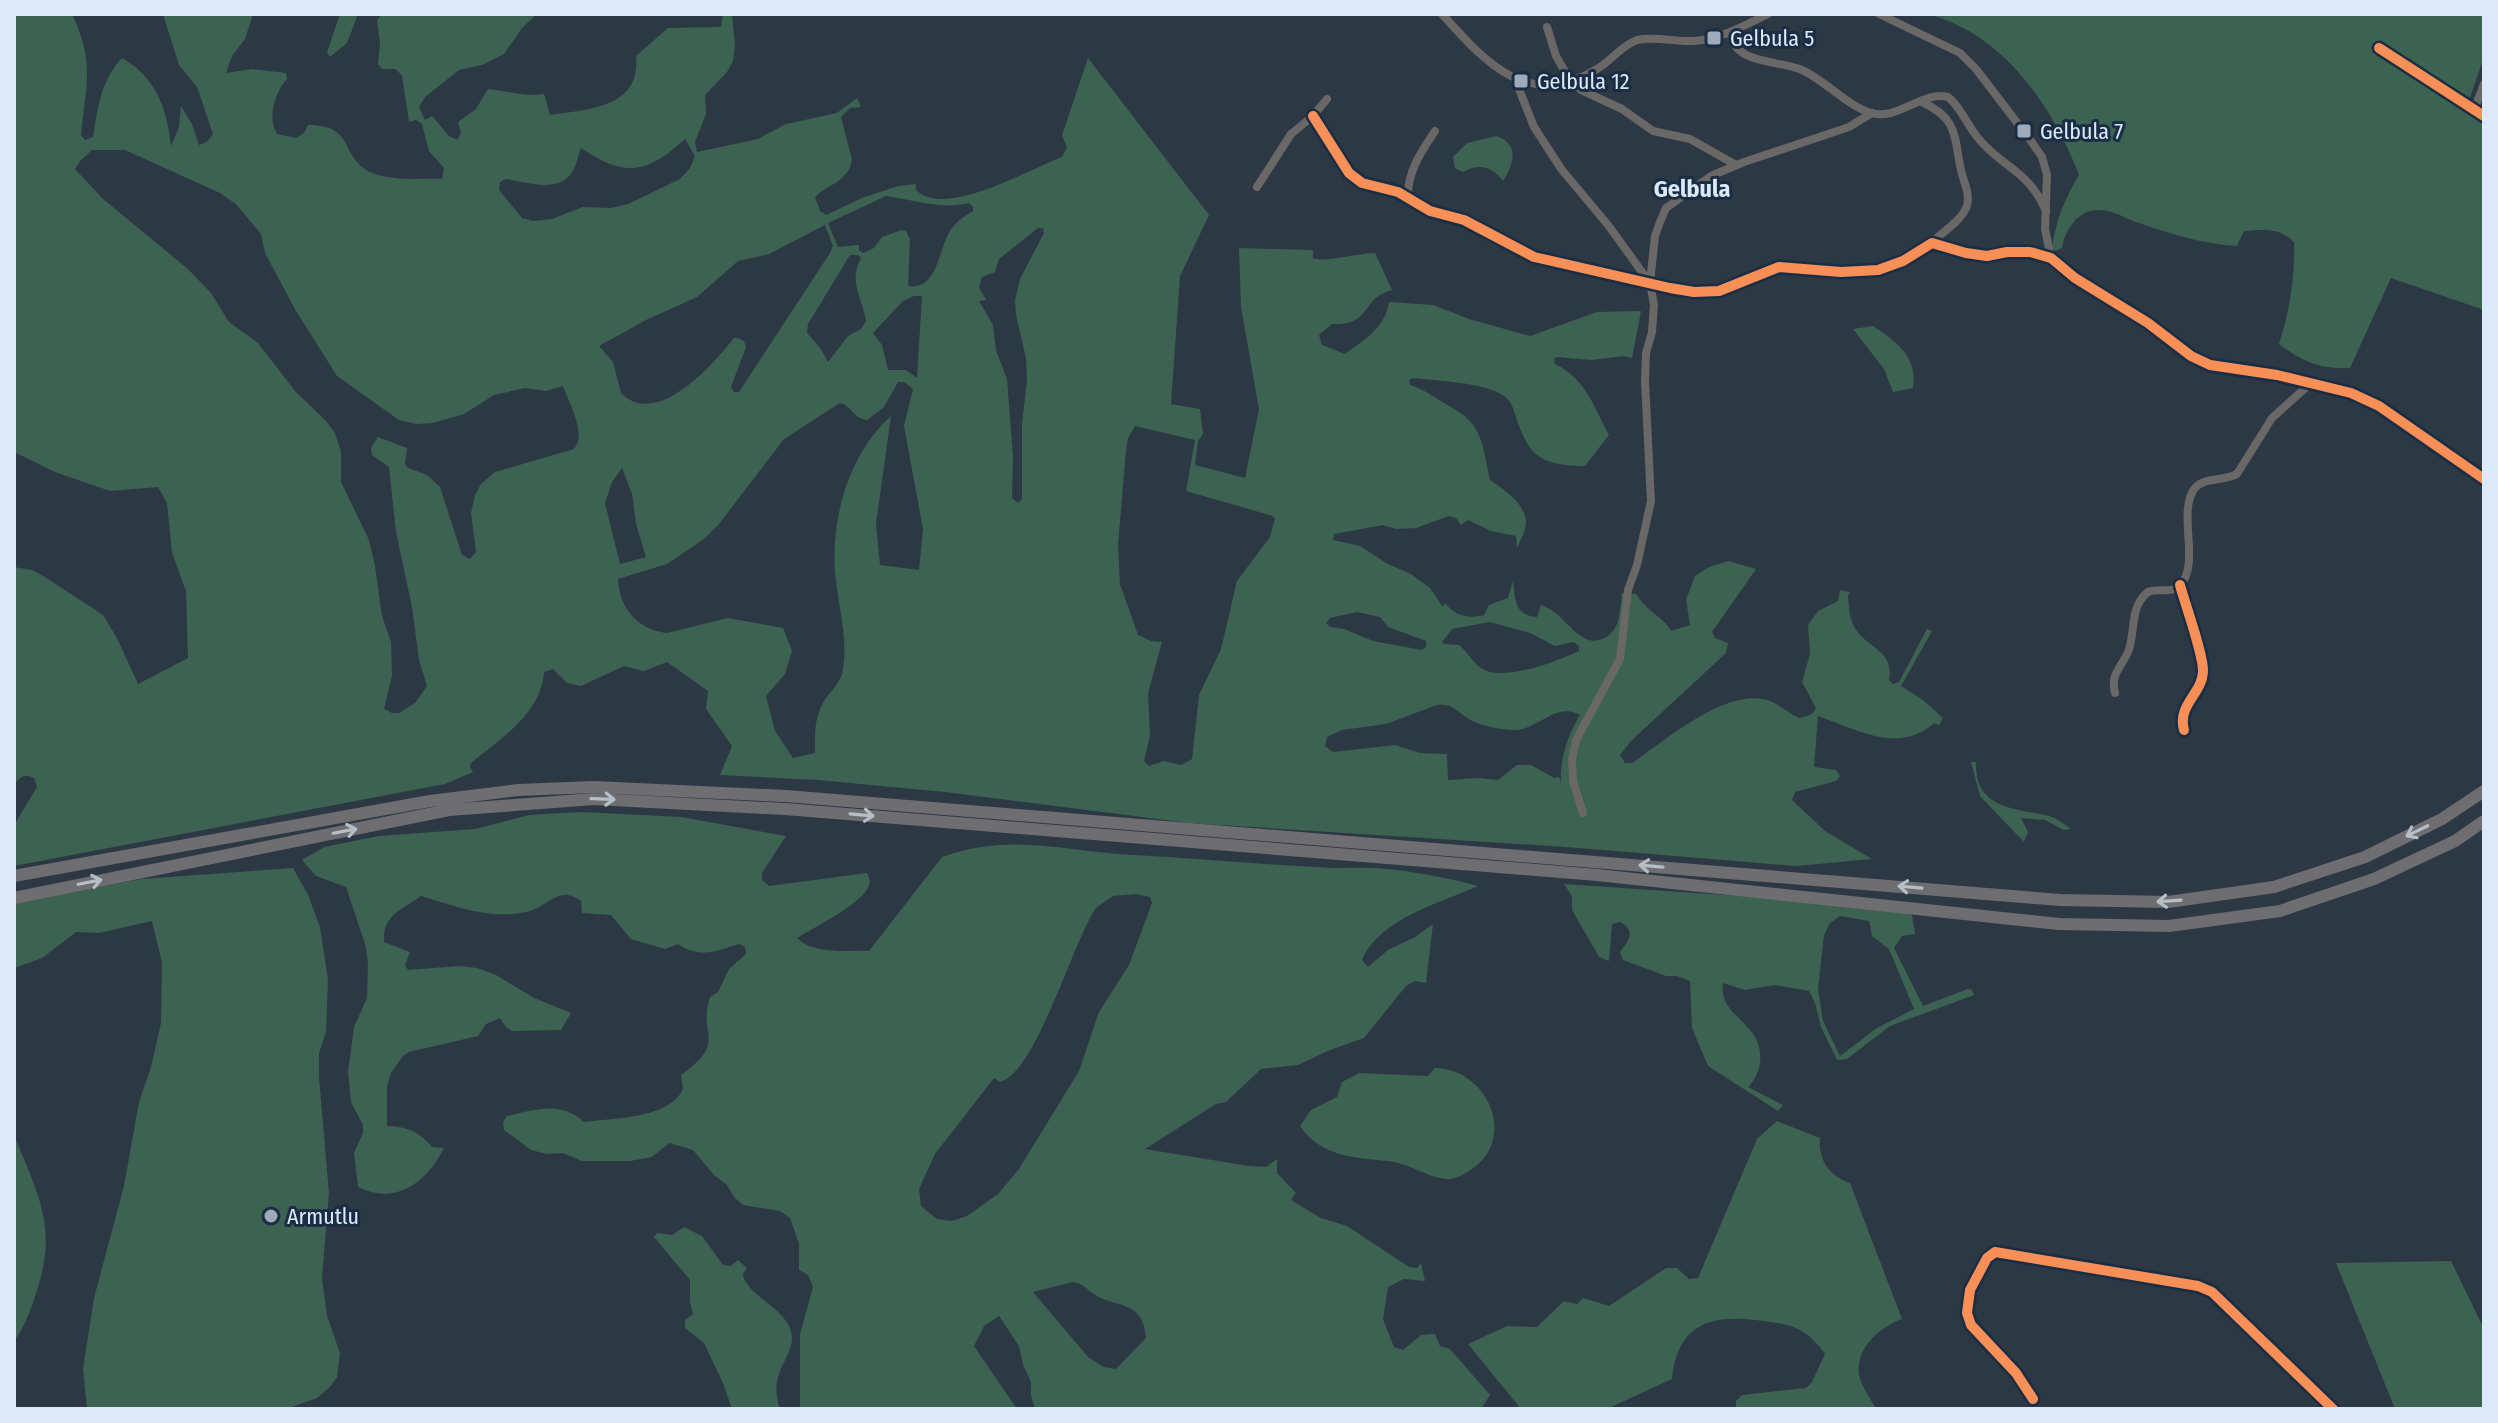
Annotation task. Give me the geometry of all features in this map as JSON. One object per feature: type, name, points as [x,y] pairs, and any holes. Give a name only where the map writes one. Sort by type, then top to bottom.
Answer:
[{"type":"highway","points":[[14,876],[430,801],[518,790],[594,787],[786,796],[2060,900],[2168,902],[2274,887],[2365,857],[2442,819],[2484,791]]},
{"type":"highway","points":[[14,898],[449,810],[594,799],[785,809],[1581,874],[2059,924],[2169,926],[2280,911],[2374,879],[2455,841],[2484,821]]},
{"type":"street","points":[[1442,14],[1497,70],[1546,86],[1571,82],[1599,68],[1630,43],[1640,39],[1691,41],[1714,38],[1768,14]]},
{"type":"street","points":[[1879,14],[1960,53],[1976,69],[2042,157],[2047,175],[2045,229],[2051,258]]},
{"type":"street","points":[[1547,27],[1556,56],[1571,82],[1581,90],[1622,109],[1653,131],[1690,139],[1736,165]]},
{"type":"street","points":[[1731,33],[1734,45],[1743,54],[1802,70],[1872,113]]},
{"type":"street","points":[[2379,48],[2484,116]]},
{"type":"street","points":[[1514,78],[1534,127],[1562,170],[1608,225],[1650,283]]},
{"type":"street","points":[[2474,110],[2484,84]]},
{"type":"street","points":[[1583,813],[1573,781],[1572,760],[1576,740],[1620,659],[1628,590],[1637,565],[1651,501],[1646,353],[1652,332],[1654,305],[1650,283],[1655,236],[1666,208],[1711,176],[1736,165],[1849,127],[1872,113],[1898,112],[1940,95],[1952,99],[1979,140],[2027,180],[2039,194],[2046,211]]},
{"type":"street","points":[[1257,187],[1291,134],[1313,116],[1327,99]]},
{"type":"street","points":[[1313,116],[1349,173],[1362,183],[1398,192],[1430,211],[1464,220],[1534,257],[1694,292],[1719,291],[1779,267],[1841,272],[1878,270],[1903,261],[1932,243],[1963,213],[1968,200],[1955,130],[1947,118],[1922,102]]},
{"type":"street","points":[[1408,198],[1408,187],[1417,159],[1435,131]]},
{"type":"street","points":[[1932,243],[1987,256],[2030,252],[2051,258],[2075,278],[2148,323],[2191,356],[2210,365],[2312,382],[2351,393],[2379,406],[2484,479]]},
{"type":"street","points":[[2115,693],[2113,678],[2129,649],[2138,602],[2154,590],[2173,590],[2180,585],[2189,561],[2189,505],[2194,488],[2203,482],[2237,474],[2272,418],[2312,382]]},
{"type":"street","points":[[2180,585],[2203,668],[2200,683],[2187,702],[2182,717],[2184,730]]},
{"type":"street","points":[[2033,1399],[2016,1373],[1971,1325],[1967,1313],[1970,1290],[1987,1258],[1995,1252],[2198,1286],[2212,1292],[2333,1409]]},
{"type":"green space","points":[[14,14],[72,14],[86,60],[81,135],[85,140],[93,137],[105,85],[122,58],[143,75],[158,95],[171,146],[179,127],[181,106],[192,124],[199,145],[207,142],[213,134],[197,87],[179,65],[163,14],[253,14],[245,39],[232,56],[226,73],[252,69],[286,73],[287,79],[276,98],[273,113],[277,134],[296,138],[304,133],[308,125],[323,126],[340,135],[353,157],[368,171],[395,178],[442,179],[444,168],[429,151],[422,124],[416,120],[409,122],[402,75],[395,69],[382,69],[378,64],[380,43],[377,20],[382,14],[537,14],[522,28],[504,54],[482,65],[459,70],[425,97],[419,107],[425,120],[432,116],[449,136],[457,140],[461,133],[458,122],[476,109],[488,89],[544,94],[550,115],[610,103],[630,86],[636,56],[668,28],[721,27],[723,14],[732,14],[733,61],[705,95],[706,114],[695,142],[697,152],[758,139],[786,124],[837,113],[857,98],[861,107],[850,108],[841,117],[852,160],[850,167],[842,178],[815,197],[820,211],[826,215],[898,186],[916,184],[916,190],[929,197],[946,199],[966,195],[988,189],[1062,157],[1067,148],[1062,135],[1088,58],[1209,215],[1180,276],[1171,404],[1200,409],[1203,434],[1198,441],[1195,465],[1245,478],[1259,409],[1241,307],[1239,248],[1313,250],[1313,258],[1318,259],[1375,253],[1392,290],[1375,299],[1354,321],[1332,324],[1319,335],[1322,345],[1345,354],[1379,326],[1389,302],[1433,305],[1530,336],[1597,312],[1641,311],[1632,358],[1554,359],[1555,364],[1582,386],[1609,435],[1585,466],[1558,464],[1539,456],[1526,442],[1511,403],[1495,391],[1460,383],[1409,380],[1410,385],[1460,413],[1475,428],[1483,446],[1490,480],[1514,498],[1523,510],[1525,527],[1517,548],[1516,536],[1491,531],[1468,520],[1461,525],[1456,518],[1449,516],[1416,528],[1396,529],[1383,525],[1334,534],[1333,540],[1360,546],[1411,574],[1430,588],[1443,607],[1445,603],[1462,615],[1484,615],[1489,605],[1508,598],[1513,581],[1514,594],[1524,613],[1537,617],[1541,605],[1553,611],[1581,636],[1596,641],[1611,634],[1617,624],[1622,593],[1636,594],[1671,631],[1690,625],[1686,600],[1695,576],[1709,567],[1728,561],[1756,569],[1712,632],[1715,638],[1728,643],[1726,653],[1631,741],[1620,755],[1625,763],[1632,763],[1696,718],[1733,702],[1751,698],[1767,700],[1800,718],[1812,714],[1816,708],[1802,682],[1810,654],[1808,625],[1818,611],[1838,601],[1840,590],[1850,592],[1853,624],[1884,655],[1890,670],[1889,680],[1893,684],[1899,682],[1927,629],[1932,631],[1901,686],[1943,718],[1939,725],[1934,723],[1906,737],[1891,738],[1862,732],[1818,716],[1814,767],[1836,770],[1840,776],[1836,781],[1795,792],[1792,800],[1825,831],[1872,859],[1796,866],[1566,847],[1189,823],[945,792],[720,775],[732,746],[706,709],[708,691],[667,662],[644,671],[624,666],[581,686],[567,683],[553,669],[544,672],[536,700],[518,724],[471,763],[473,772],[445,784],[14,866],[14,825],[37,787],[34,778],[28,776],[20,778],[14,785],[14,567],[32,570],[45,577],[103,615],[138,684],[188,658],[186,591],[172,553],[167,503],[158,487],[110,491],[55,472],[14,452]],"holes":[[[685,139],[695,156],[680,179],[628,204],[611,208],[583,207],[552,219],[533,221],[522,218],[499,190],[500,182],[506,179],[541,185],[559,183],[574,170],[581,148],[610,164],[623,167],[634,168],[658,160]],[[92,150],[125,150],[220,193],[236,204],[261,234],[265,253],[296,311],[337,376],[399,420],[416,424],[433,423],[464,414],[494,395],[525,388],[546,391],[563,386],[576,418],[578,443],[574,449],[495,472],[481,484],[471,513],[476,552],[470,559],[462,555],[440,487],[427,475],[405,464],[407,448],[378,437],[371,448],[372,455],[389,467],[396,532],[412,607],[419,660],[427,686],[415,703],[399,713],[384,709],[392,676],[391,642],[382,616],[369,540],[341,482],[341,452],[335,433],[295,391],[258,343],[229,322],[211,293],[188,269],[103,199],[75,169]],[[886,196],[938,205],[969,203],[973,207],[973,211],[952,228],[932,275],[918,286],[908,286],[910,239],[906,231],[882,237],[874,248],[863,253],[859,245],[838,247],[828,223]],[[825,225],[833,246],[830,253],[739,392],[734,392],[731,387],[746,347],[742,340],[734,338],[698,377],[666,399],[650,404],[635,402],[621,393],[613,362],[599,346],[697,297],[738,261],[769,254]],[[1038,228],[1043,228],[1044,233],[1020,279],[1015,300],[1027,380],[1022,424],[1022,499],[1018,503],[1012,498],[1013,456],[1007,379],[996,350],[993,325],[979,301],[986,300],[979,287],[982,277],[995,272],[999,259]],[[850,255],[858,255],[861,258],[856,282],[866,321],[861,329],[848,336],[828,362],[807,333],[808,324]],[[922,296],[917,378],[906,370],[888,370],[882,345],[873,333],[903,301]],[[898,382],[904,382],[913,389],[904,426],[923,529],[919,570],[880,565],[876,524],[891,416],[864,449],[840,508],[835,572],[844,645],[842,675],[819,711],[815,753],[793,758],[775,731],[766,696],[785,674],[792,651],[783,628],[728,618],[667,633],[657,631],[632,616],[622,599],[618,579],[667,564],[704,539],[784,439],[840,403],[867,420],[884,407]],[[1135,426],[1195,440],[1186,491],[1275,519],[1270,537],[1237,581],[1221,649],[1199,695],[1192,759],[1181,765],[1164,761],[1149,766],[1144,761],[1150,735],[1148,693],[1162,642],[1138,635],[1120,584],[1118,545],[1126,450]],[[622,468],[632,494],[636,524],[646,557],[620,564],[605,503],[612,482]],[[1357,612],[1380,617],[1388,627],[1426,641],[1426,647],[1422,650],[1373,641],[1344,629],[1330,627],[1326,623],[1330,618]],[[1490,622],[1530,633],[1555,646],[1574,642],[1579,646],[1579,651],[1530,669],[1502,673],[1481,668],[1459,645],[1442,642],[1452,629]],[[1437,705],[1451,706],[1479,724],[1511,730],[1530,727],[1562,712],[1580,715],[1565,748],[1561,784],[1559,777],[1554,778],[1531,765],[1517,765],[1498,780],[1448,780],[1447,754],[1420,753],[1395,745],[1333,752],[1325,746],[1327,737],[1342,730],[1386,724]]]},
{"type":"green space","points":[[340,14],[358,14],[347,43],[330,57],[327,52]]},
{"type":"green space","points":[[1928,14],[2484,14],[2484,57],[2465,112],[2484,125],[2484,310],[2391,278],[2350,368],[2321,366],[2303,360],[2279,344],[2291,293],[2294,255],[2294,242],[2283,234],[2270,230],[2244,231],[2237,246],[2224,245],[2175,235],[2097,210],[2078,218],[2069,228],[2062,248],[2055,251],[2052,247],[2059,218],[2079,175],[2055,123],[2022,76],[2002,55],[1955,24]]},
{"type":"green space","points":[[1496,136],[1509,144],[1513,155],[1503,181],[1495,172],[1485,168],[1463,172],[1455,168],[1453,157],[1467,143]]},
{"type":"green space","points":[[1873,326],[1904,351],[1912,367],[1913,388],[1893,392],[1884,369],[1853,329]]},
{"type":"green space","points":[[1971,762],[1976,762],[1977,778],[1990,798],[2011,808],[2052,817],[2071,829],[2064,830],[2045,820],[2021,818],[2028,832],[2024,842],[1980,796]]},
{"type":"green space","points":[[582,812],[681,817],[786,836],[762,873],[762,880],[769,886],[867,873],[869,877],[869,885],[858,899],[797,938],[813,947],[831,950],[869,951],[942,857],[992,846],[1038,846],[1331,868],[1377,868],[1478,886],[1412,914],[1396,923],[1370,946],[1362,960],[1368,967],[1388,950],[1433,924],[1426,983],[1415,981],[1406,986],[1364,1038],[1298,1065],[1261,1069],[1226,1102],[1216,1104],[1145,1149],[1249,1166],[1266,1167],[1277,1159],[1277,1173],[1296,1193],[1291,1200],[1321,1218],[1347,1226],[1409,1267],[1417,1268],[1421,1263],[1425,1281],[1404,1279],[1388,1287],[1383,1319],[1394,1347],[1403,1350],[1421,1335],[1435,1334],[1440,1346],[1450,1349],[1490,1395],[1481,1409],[1035,1409],[1031,1382],[1019,1346],[999,1316],[984,1326],[974,1346],[1017,1409],[800,1409],[800,1334],[813,1287],[808,1275],[799,1270],[799,1244],[790,1218],[780,1211],[743,1205],[693,1150],[669,1143],[652,1157],[630,1161],[582,1161],[563,1153],[547,1154],[531,1150],[504,1130],[503,1122],[507,1116],[537,1109],[566,1111],[584,1122],[653,1112],[676,1099],[683,1089],[681,1075],[704,1054],[708,1046],[707,1010],[710,997],[718,992],[729,969],[746,954],[745,947],[739,944],[701,952],[678,944],[665,949],[631,939],[611,915],[582,913],[581,901],[573,896],[559,896],[526,912],[499,914],[472,911],[421,896],[390,919],[384,942],[410,952],[405,965],[408,970],[459,966],[477,968],[496,975],[534,998],[571,1013],[561,1030],[512,1031],[500,1018],[486,1024],[478,1036],[403,1056],[391,1073],[387,1087],[387,1126],[412,1131],[432,1147],[444,1148],[429,1171],[409,1187],[385,1194],[358,1187],[354,1153],[363,1133],[363,1125],[351,1102],[348,1072],[354,1027],[367,998],[366,947],[346,887],[316,876],[302,860],[324,847],[379,836],[475,829],[529,815]],"holes":[[[1136,894],[1150,897],[1152,903],[1129,965],[1099,1012],[1079,1071],[1019,1169],[998,1194],[967,1216],[952,1221],[937,1219],[921,1206],[919,1189],[935,1154],[994,1078],[1000,1082],[1014,1073],[1027,1056],[1096,908],[1113,896]],[[1073,1282],[1101,1298],[1131,1309],[1141,1319],[1146,1338],[1116,1369],[1104,1367],[1089,1358],[1033,1292]]]},
{"type":"green space","points":[[293,868],[308,895],[320,927],[328,980],[326,1032],[319,1053],[329,1193],[322,1278],[327,1316],[340,1353],[337,1377],[317,1398],[286,1409],[87,1409],[83,1369],[94,1298],[124,1186],[139,1102],[161,1023],[162,963],[152,921],[99,933],[76,932],[42,958],[14,968],[14,902],[142,879]]},
{"type":"green space","points":[[1564,884],[1898,907],[1912,915],[1915,934],[1902,936],[1894,948],[1923,1006],[1968,989],[1974,995],[1890,1026],[1847,1059],[1837,1060],[1821,1027],[1809,991],[1775,985],[1745,990],[1723,983],[1724,998],[1730,1010],[1755,1037],[1760,1052],[1757,1074],[1748,1087],[1783,1105],[1778,1111],[1708,1066],[1692,1028],[1690,981],[1666,976],[1623,960],[1620,952],[1630,933],[1620,922],[1612,924],[1609,961],[1599,957],[1572,910],[1572,896]],"holes":[[[1840,916],[1869,921],[1872,936],[1889,949],[1914,1009],[1877,1028],[1840,1056],[1823,1021],[1818,989],[1824,935],[1830,923]]]},
{"type":"green space","points":[[1435,1068],[1454,1071],[1470,1080],[1483,1093],[1491,1109],[1494,1125],[1492,1142],[1484,1158],[1458,1177],[1439,1178],[1394,1162],[1339,1154],[1318,1144],[1300,1126],[1311,1110],[1337,1097],[1342,1082],[1359,1073],[1428,1076]]},
{"type":"green space","points":[[1777,1121],[1820,1138],[1826,1166],[1850,1183],[1902,1319],[1878,1333],[1861,1356],[1860,1379],[1876,1409],[1736,1409],[1736,1401],[1742,1395],[1806,1388],[1825,1354],[1810,1337],[1794,1328],[1777,1323],[1722,1319],[1697,1328],[1688,1336],[1680,1347],[1672,1379],[1607,1409],[1521,1409],[1468,1344],[1507,1326],[1537,1327],[1564,1301],[1577,1304],[1583,1298],[1609,1306],[1666,1268],[1677,1268],[1689,1279],[1698,1278],[1757,1139]]},
{"type":"green space","points":[[14,1135],[43,1214],[45,1251],[29,1314],[14,1341]]},
{"type":"green space","points":[[684,1227],[702,1236],[723,1265],[731,1266],[738,1260],[747,1268],[743,1274],[750,1288],[787,1323],[792,1340],[777,1384],[780,1409],[732,1409],[704,1343],[685,1328],[685,1320],[693,1314],[690,1280],[654,1237],[657,1233],[672,1235]]},
{"type":"green space","points":[[2451,1261],[2484,1329],[2484,1409],[2395,1409],[2336,1263]]},
{"type":"cycle path","points":[[2379,48],[2484,116]]},
{"type":"cycle path","points":[[1313,116],[1349,173],[1362,183],[1398,192],[1430,211],[1464,220],[1534,257],[1670,288],[1694,292],[1719,291],[1779,267],[1841,272],[1878,270],[1903,261],[1932,243],[1987,256],[2030,252],[2051,258],[2075,278],[2148,323],[2191,356],[2210,365],[2277,375],[2351,393],[2379,406],[2484,479]]},
{"type":"cycle path","points":[[2180,585],[2203,664],[2202,680],[2184,713],[2184,730]]},
{"type":"cycle path","points":[[2033,1399],[2016,1373],[1971,1325],[1967,1313],[1970,1290],[1987,1258],[1995,1252],[2198,1286],[2212,1292],[2333,1409]]},
{"type":"place","name":"Gelbula 5","points":[[1714,38]]},
{"type":"place","name":"Gelbula 12","points":[[1521,81]]},
{"type":"place","name":"Gelbula 7","points":[[2024,131]]},
{"type":"place","name":"Armutlu","points":[[271,1216]]},
{"type":"district","name":"Gelbula","points":[[1692,189]]}]
